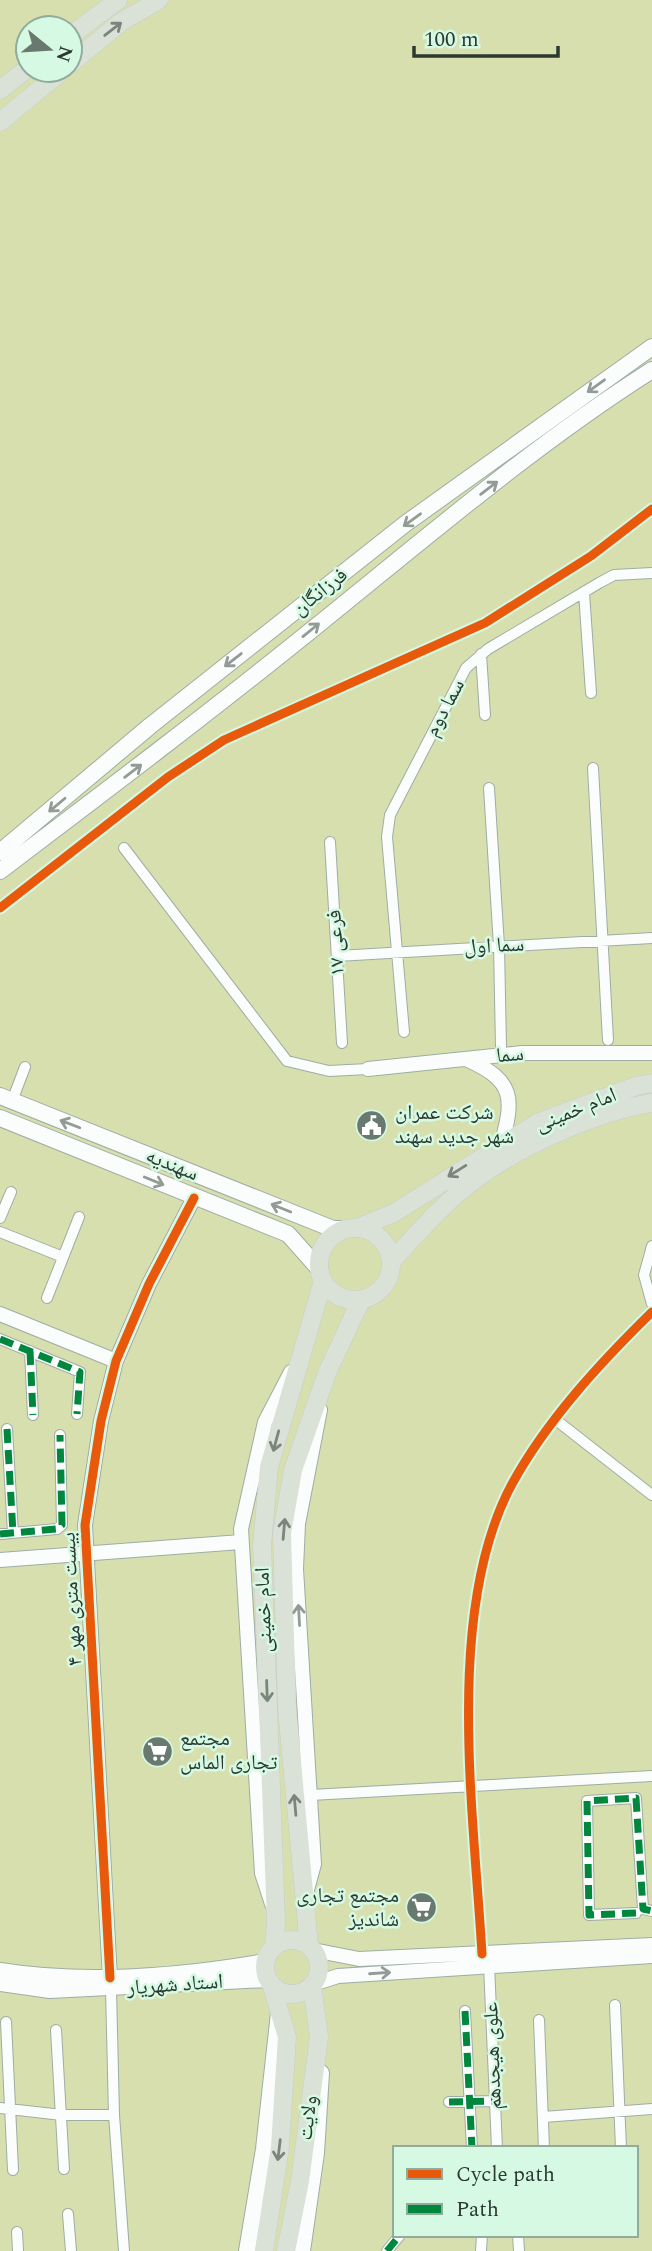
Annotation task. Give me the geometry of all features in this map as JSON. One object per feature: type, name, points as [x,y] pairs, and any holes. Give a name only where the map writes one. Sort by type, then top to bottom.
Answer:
[{"type":"main road","points":[[84,26],[118,0]]},
{"type":"main road","points":[[84,52],[121,22],[159,0]]},
{"type":"main road","points":[[0,90],[14,79]]},
{"type":"main road","points":[[0,122],[46,84]]},
{"type":"main road","name":"فرزانگان","points":[[0,852],[150,726],[405,524],[652,347]]},
{"type":"main road","name":"فرزانگان","points":[[0,871],[170,743],[449,519],[613,395],[652,370]]},
{"type":"main road","name":"امام خمینی","points":[[351,1228],[394,1213],[537,1124],[636,1086],[652,1083]]},
{"type":"main road","name":"سهندیه","points":[[6,1099],[332,1229],[351,1228]]},
{"type":"main road","name":"امام خمینی","points":[[391,1262],[432,1216],[481,1175],[564,1129],[624,1107],[652,1102]]},
{"type":"main road","name":"سهندیه","points":[[0,1118],[288,1234],[321,1275]]},
{"type":"main road","points":[[194,1198],[204,1178]]},
{"type":"main road","points":[[351,1228],[367,1230],[384,1242],[391,1262],[387,1282],[371,1296],[361,1300],[340,1297],[321,1275],[322,1249],[336,1233],[351,1228]]},
{"type":"main road","name":"امام خمینی","points":[[274,1946],[276,1917],[262,1545],[269,1467],[321,1275]]},
{"type":"main road","name":"امام خمینی","points":[[311,1948],[304,1902],[287,1709],[282,1533],[293,1470],[327,1373],[361,1300]]},
{"type":"main road","points":[[291,1940],[311,1948],[318,1969],[312,1984],[293,1994],[268,1976],[274,1946],[291,1940]]},
{"type":"main road","name":"استاد شهریار","points":[[0,1983],[50,1990],[216,1970],[268,1976]]},
{"type":"main road","name":"استاد شهریار","points":[[0,1971],[110,1984]]},
{"type":"main road","name":"ولایت","points":[[264,2251],[282,2119],[287,2036],[268,1976]]},
{"type":"main road","name":"ولایت","points":[[286,2251],[300,2181],[318,2037],[312,1984]]},
{"type":"main road","points":[[247,2251],[264,2149],[279,2010]]},
{"type":"main road","points":[[302,2251],[316,2153],[321,2078],[318,2037]]},
{"type":"street","points":[[0,908],[168,777],[224,740],[485,623],[591,556],[652,509]]},
{"type":"street","name":"سما دوم","points":[[404,1032],[387,837],[390,815],[466,668],[481,654],[614,575],[652,573]]},
{"type":"street","points":[[584,593],[591,693]]},
{"type":"street","points":[[481,654],[485,715]]},
{"type":"street","points":[[593,768],[608,1040]]},
{"type":"street","points":[[489,788],[499,946],[501,1047]]},
{"type":"street","name":"فرعی ۱۷","points":[[330,842],[342,1043]]},
{"type":"street","points":[[124,848],[287,1061],[329,1071],[368,1069]]},
{"type":"street","name":"سما اول","points":[[337,956],[652,938]]},
{"type":"street","name":"سما","points":[[368,1069],[522,1054],[652,1054]]},
{"type":"street","points":[[467,1060],[499,1077],[510,1101],[501,1145]]},
{"type":"street","points":[[6,1099],[25,1067]]},
{"type":"street","points":[[0,1218],[11,1192]]},
{"type":"street","name":"بیست متری مهر ۴","points":[[110,1984],[85,1525],[90,1486],[116,1361],[149,1284],[194,1198]]},
{"type":"street","points":[[47,1298],[79,1217]]},
{"type":"street","points":[[0,1232],[63,1257]]},
{"type":"street","points":[[652,1247],[644,1275],[652,1304]]},
{"type":"street","name":"علوی هیجدهم","points":[[497,2146],[473,1785],[470,1656],[476,1593],[486,1548],[512,1484],[556,1420],[608,1353],[652,1312]]},
{"type":"street","points":[[0,1314],[116,1361]]},
{"type":"street","points":[[0,1339],[80,1372],[77,1414]]},
{"type":"street","points":[[30,1351],[33,1415]]},
{"type":"street","points":[[276,1917],[262,1873],[241,1542],[253,1467],[265,1422],[302,1353]]},
{"type":"street","points":[[304,1902],[314,1864],[296,1569],[298,1524],[327,1373]]},
{"type":"street","points":[[556,1420],[652,1494]]},
{"type":"street","points":[[7,1429],[13,1533]]},
{"type":"street","points":[[0,1534],[57,1529],[62,1525],[60,1435]]},
{"type":"street","points":[[0,1560],[241,1542]]},
{"type":"street","points":[[311,1795],[652,1776]]},
{"type":"street","points":[[636,1913],[589,1915],[587,1801],[636,1798],[643,1909],[652,1911]]},
{"type":"street","points":[[312,1984],[338,1976],[485,1959],[652,1945]]},
{"type":"street","points":[[311,1948],[359,1959],[652,1956]]},
{"type":"street","points":[[110,1984],[114,2115],[124,2251]]},
{"type":"street","points":[[615,2005],[621,2146]]},
{"type":"street","points":[[465,2011],[472,2146]]},
{"type":"street","points":[[539,2020],[544,2146]]},
{"type":"street","points":[[6,2022],[6,2109],[13,2170]]},
{"type":"street","points":[[56,2030],[64,2169]]},
{"type":"street","points":[[449,2102],[495,2101]]},
{"type":"street","points":[[6,2109],[62,2115],[114,2115]]},
{"type":"street","points":[[543,2117],[652,2109]]},
{"type":"street","points":[[68,2214],[71,2251]]},
{"type":"street","points":[[17,2232],[18,2251]]},
{"type":"street","points":[[387,2251],[398,2237]]},
{"type":"green space","points":[[0,0],[652,0],[652,2251],[0,2251]]},
{"type":"marked path","points":[[0,1339],[80,1372],[77,1414]]},
{"type":"marked path","points":[[30,1351],[33,1415]]},
{"type":"marked path","points":[[7,1429],[13,1533]]},
{"type":"marked path","points":[[0,1534],[57,1529],[62,1525],[60,1435]]},
{"type":"marked path","points":[[636,1913],[589,1915],[587,1801],[636,1798],[643,1909],[652,1911]]},
{"type":"marked path","points":[[465,2011],[472,2146]]},
{"type":"marked path","points":[[449,2102],[495,2101]]},
{"type":"marked path","points":[[387,2251],[398,2237]]},
{"type":"cycle path","points":[[0,908],[168,777],[224,740],[485,623],[591,556],[652,509]]},
{"type":"cycle path","points":[[110,1978],[85,1525],[101,1421],[116,1361],[149,1284],[194,1198]]},
{"type":"cycle path","points":[[482,1954],[468,1714],[471,1651],[478,1591],[491,1535],[512,1484],[541,1437],[595,1372],[652,1312]]},
{"type":"place","name":"شرکت عمران شهر جدید سهند","points":[[372,1125]]},
{"type":"place","name":"مجتمع تجاری الماس","points":[[157,1751]]},
{"type":"place","name":"مجتمع تجاری شاندیز","points":[[422,1908]]}]
